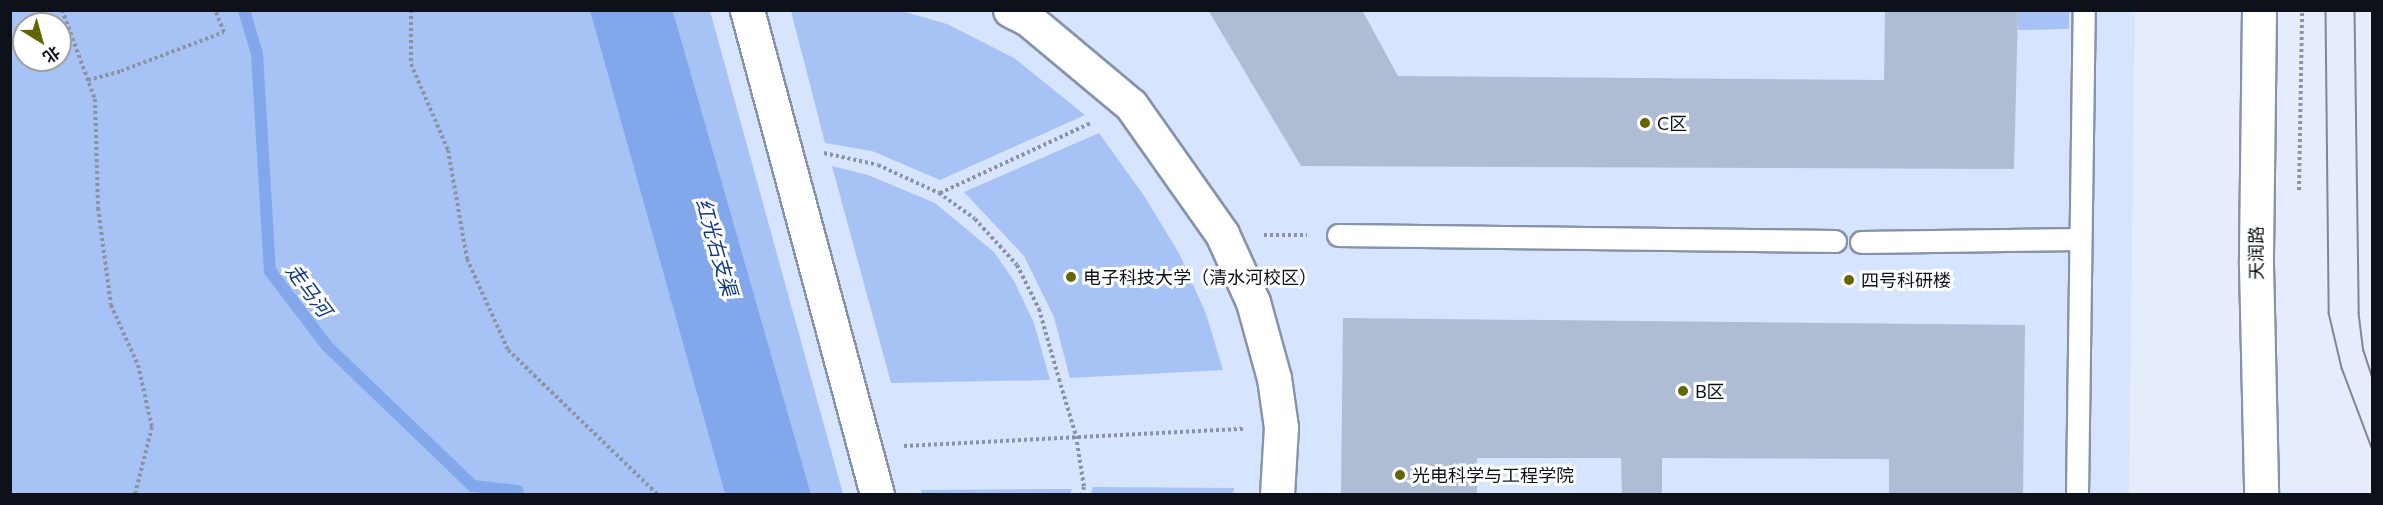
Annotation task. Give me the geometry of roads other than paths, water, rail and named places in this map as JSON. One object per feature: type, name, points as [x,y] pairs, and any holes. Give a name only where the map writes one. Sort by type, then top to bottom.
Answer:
[{"type":"street","points":[[747,10],[878,495]]},
{"type":"street","points":[[1010,10],[1028,19],[1131,105],[1222,234],[1253,302],[1274,378],[1281,428],[1276,495]]},
{"type":"street","name":"天润路","points":[[2259,10],[2256,265],[2261,495]]},
{"type":"lane","points":[[2077,495],[2084,10]]},
{"type":"lane","points":[[1338,235],[1835,241]]},
{"type":"lane","points":[[1862,242],[2079,239]]},
{"type":"water","name":"红光右支渠","points":[[590,11],[673,11],[811,494],[725,494]]},
{"type":"waterway","name":"走马河","points":[[244,10],[257,54],[270,271],[327,346],[473,486],[518,491]]},
{"type":"tram line","points":[[2326,10],[2329,313],[2342,368],[2372,448]]},
{"type":"tram line","points":[[2355,10],[2359,313],[2364,351],[2372,376]]},
{"type":"place","name":"C区","points":[[1645,123]]},
{"type":"place","name":"电子科技大学（清水河校区）","points":[[1071,277]]},
{"type":"place","name":"四号科研楼","points":[[1849,280]]},
{"type":"place","name":"B区","points":[[1683,391]]},
{"type":"place","name":"光电科学与工程学院","points":[[1400,475]]}]
